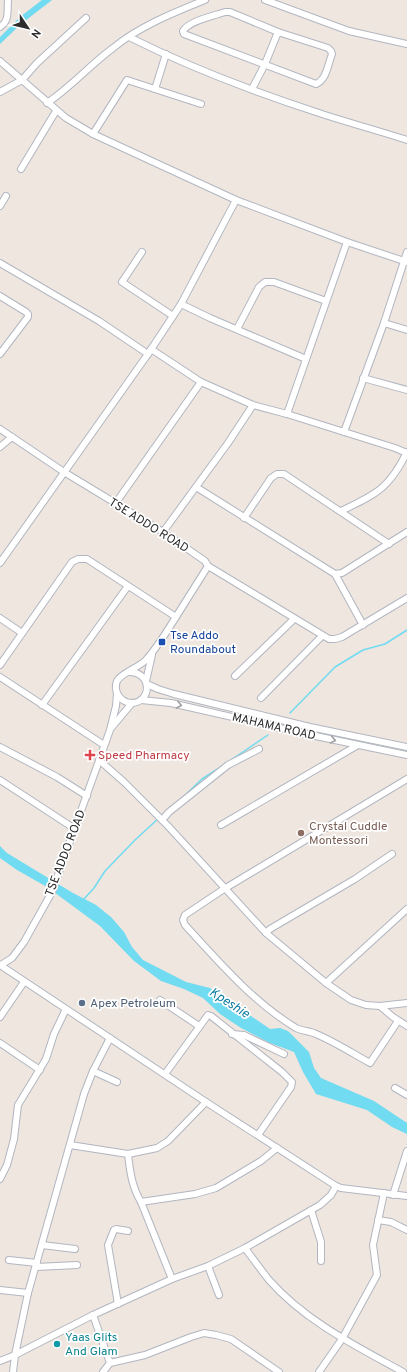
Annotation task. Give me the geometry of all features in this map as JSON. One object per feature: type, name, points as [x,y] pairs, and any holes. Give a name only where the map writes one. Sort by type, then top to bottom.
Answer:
[{"type":"street","points":[[0,27],[4,25],[7,20],[8,0]]},
{"type":"street","points":[[47,103],[62,92],[86,69],[114,46],[163,17],[205,0]]},
{"type":"street","points":[[265,0],[348,31],[407,44]]},
{"type":"street","points":[[230,12],[278,32],[328,48],[332,54],[324,78],[316,84],[265,64],[187,36],[183,31],[185,28],[201,19],[230,12]]},
{"type":"street","points":[[0,92],[22,80],[37,63],[86,18]]},
{"type":"street","points":[[252,89],[265,64],[278,32]]},
{"type":"street","points":[[130,37],[166,54],[252,89],[322,114],[407,140]]},
{"type":"street","points":[[155,89],[166,54]]},
{"type":"street","points":[[0,61],[56,111],[93,134],[236,200],[405,262]]},
{"type":"street","points":[[93,134],[127,80],[201,104]]},
{"type":"street","points":[[21,169],[56,111]]},
{"type":"street","points":[[0,206],[6,196]]},
{"type":"street","points":[[0,563],[149,352],[181,304],[236,200]]},
{"type":"street","points":[[287,414],[347,242]]},
{"type":"street","points":[[142,252],[122,282],[173,316]]},
{"type":"street","points":[[344,432],[384,323],[407,252]]},
{"type":"street","points":[[0,263],[201,382],[253,405],[287,414],[407,452],[386,486],[373,495],[341,511]]},
{"type":"street","points":[[236,329],[259,288],[265,282],[274,282],[326,301]]},
{"type":"street","points":[[0,296],[26,312],[28,317],[0,354]]},
{"type":"street","points":[[181,304],[306,359]]},
{"type":"street","points":[[384,323],[407,330]]},
{"type":"street","points":[[363,378],[407,390]]},
{"type":"street","points":[[115,504],[201,382]]},
{"type":"street","points":[[163,532],[228,443],[253,405]]},
{"type":"street","name":"TSE ADDO ROAD","points":[[0,429],[64,472],[163,532],[205,561],[208,566],[322,636]]},
{"type":"street","points":[[0,447],[12,437]]},
{"type":"street","points":[[244,518],[271,478],[277,474],[284,474],[389,544]]},
{"type":"street","points":[[196,487],[336,574],[363,625]]},
{"type":"street","points":[[336,574],[342,573],[407,532]]},
{"type":"street","points":[[0,665],[72,562],[78,559],[87,559],[176,617]]},
{"type":"street","points":[[152,654],[146,682],[147,690],[145,696],[132,703],[126,702],[117,694],[116,688],[119,677],[137,668],[152,654],[208,566]]},
{"type":"street","points":[[42,705],[128,586]]},
{"type":"street","points":[[261,698],[322,636],[329,639],[342,637],[407,598]]},
{"type":"street","points":[[0,618],[22,633]]},
{"type":"street","points":[[235,676],[294,619]]},
{"type":"street","points":[[129,672],[139,673],[146,682]]},
{"type":"street","points":[[0,677],[104,745]]},
{"type":"street","name":"MAHAMA ROAD","points":[[146,682],[158,689],[174,694],[310,728],[407,747]]},
{"type":"street","name":"TSE ADDO ROAD","points":[[0,965],[12,958],[17,952],[43,910],[60,874],[110,730],[116,706],[117,694]]},
{"type":"street","name":"MAHAMA ROAD","points":[[140,700],[171,703],[407,755]]},
{"type":"street","name":"TSE ADDO ROAD","points":[[110,730],[132,703]]},
{"type":"street","points":[[221,825],[358,745]]},
{"type":"street","points":[[0,747],[57,777],[86,796]]},
{"type":"street","points":[[162,820],[169,812],[228,765],[258,749]]},
{"type":"street","points":[[99,760],[154,811],[266,933],[326,983],[351,1000],[366,1005],[380,1006],[407,1003]]},
{"type":"street","points":[[398,1021],[370,1063],[318,1034],[298,1029],[272,1012],[249,992],[213,955],[185,925],[183,920],[185,914],[224,889],[407,779]]},
{"type":"street","points":[[0,780],[75,830]]},
{"type":"street","points":[[266,933],[270,929],[355,879],[392,854]]},
{"type":"street","points":[[326,983],[407,909]]},
{"type":"street","points":[[0,965],[206,1102],[336,1186],[341,1188],[407,1196]]},
{"type":"street","points":[[0,1017],[24,982]]},
{"type":"street","points":[[160,1000],[199,1026]]},
{"type":"street","points":[[380,1006],[398,1021],[407,1026]]},
{"type":"street","points":[[0,1179],[14,1139],[18,1105],[46,1059],[54,1034],[66,1009]]},
{"type":"street","points":[[165,1074],[199,1026],[208,1015],[211,1016],[282,1072],[292,1082],[291,1087],[258,1135]]},
{"type":"street","points":[[232,1034],[238,1033],[244,1035],[284,1054]]},
{"type":"street","points":[[13,1372],[28,1293],[84,1094],[93,1071],[110,1038]]},
{"type":"street","points":[[0,1044],[40,1070]]},
{"type":"street","points":[[93,1071],[117,1082]]},
{"type":"street","points":[[395,1088],[407,1095]]},
{"type":"street","points":[[70,1145],[128,1154],[157,1148],[168,1141],[206,1102]]},
{"type":"street","points":[[141,1202],[195,1194],[216,1188],[261,1161],[277,1148]]},
{"type":"street","points":[[393,1195],[407,1151]]},
{"type":"street","points":[[128,1154],[130,1178],[172,1279]]},
{"type":"street","points":[[0,1361],[16,1355],[93,1315],[172,1279],[208,1266],[245,1248],[327,1200],[336,1186]]},
{"type":"street","points":[[319,1372],[342,1339],[377,1275],[373,1245],[384,1193]]},
{"type":"street","points":[[311,1210],[321,1242],[321,1261]]},
{"type":"street","points":[[378,1220],[394,1223],[407,1230]]},
{"type":"street","points":[[118,1304],[108,1245],[114,1230],[128,1231]]},
{"type":"street","points":[[42,1245],[75,1249]]},
{"type":"street","points":[[245,1248],[270,1281],[296,1305],[342,1339],[403,1372]]},
{"type":"street","points":[[9,1260],[36,1265],[77,1265]]},
{"type":"street","points":[[208,1266],[219,1295]]},
{"type":"street","points":[[0,1290],[28,1293]]},
{"type":"street","points":[[93,1315],[110,1363]]},
{"type":"street","points":[[104,1372],[110,1363],[145,1355],[204,1333],[231,1339],[279,1372]]},
{"type":"water","points":[[42,0],[52,0],[21,24],[0,44],[0,37],[20,17]]},
{"type":"water","name":"Kpeshie","points":[[0,846],[7,853],[73,893],[96,905],[111,917],[124,932],[132,947],[143,960],[186,982],[210,988],[270,1029],[280,1028],[288,1031],[309,1052],[314,1068],[321,1078],[374,1101],[407,1123],[407,1134],[392,1127],[367,1110],[316,1094],[303,1072],[294,1052],[270,1043],[241,1028],[220,1014],[203,998],[184,989],[161,981],[134,961],[100,926],[47,887],[17,870],[0,858]]},
{"type":"waterway","points":[[290,713],[335,667],[363,650],[385,644],[407,630]]},
{"type":"waterway","points":[[228,762],[268,735]]},
{"type":"waterway","points":[[180,800],[202,779],[224,765]]},
{"type":"waterway","points":[[83,900],[94,888],[105,871],[159,818]]},
{"type":"place","name":"Tse Addo Roundabout","points":[[162,642]]},
{"type":"place","name":"Speed Pharmacy","points":[[90,755]]},
{"type":"place","name":"Crystal Cuddle Montessori","points":[[301,833]]},
{"type":"place","name":"Apex Petroleum","points":[[82,1003]]},
{"type":"place","name":"Yaas Glits And Glam","points":[[57,1344]]}]
